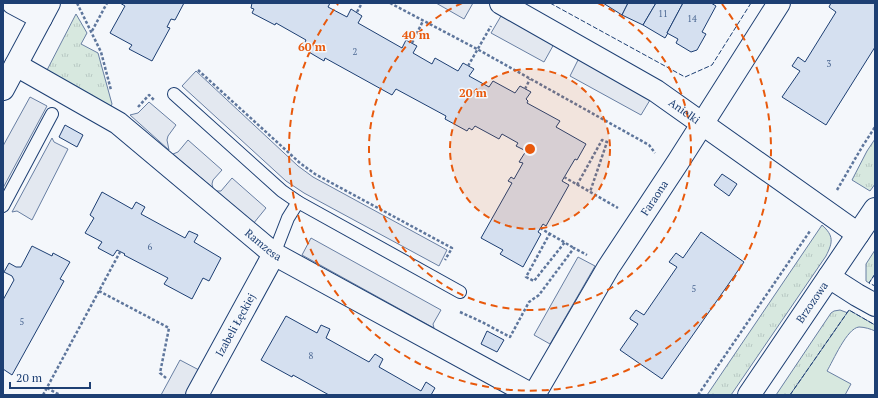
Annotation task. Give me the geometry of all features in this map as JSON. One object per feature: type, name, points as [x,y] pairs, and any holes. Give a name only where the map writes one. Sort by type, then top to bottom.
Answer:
[{"type":"street","points":[[3,89],[45,11],[13,3]]},
{"type":"street","name":"Faraona","points":[[533,395],[582,310],[779,3]]},
{"type":"street","name":"Anielki","points":[[502,4],[656,91],[858,234]]},
{"type":"street","name":"Ramzesa","points":[[16,65],[118,123],[274,254],[533,395]]},
{"type":"street","name":"Brzozowa","points":[[749,395],[875,209]]},
{"type":"street","name":"Izabeli Łęckiej","points":[[196,395],[274,254]]},
{"type":"street","points":[[829,277],[875,305]]},
{"type":"lane","points":[[174,94],[282,191],[298,202],[460,292]]},
{"type":"lane","points":[[3,206],[52,114]]},
{"type":"lane","points":[[274,254],[288,218],[298,202]]},
{"type":"path","points":[[92,31],[107,3]]},
{"type":"path","points":[[357,12],[362,3]]},
{"type":"path","points":[[390,3],[477,49],[649,145],[656,156]]},
{"type":"path","points":[[468,66],[502,4]]},
{"type":"path","points":[[412,43],[423,21]]},
{"type":"path","points":[[198,70],[300,164],[315,174],[452,248],[445,261]]},
{"type":"path","points":[[525,89],[530,79]]},
{"type":"path","points":[[836,192],[875,127]]},
{"type":"path","points":[[577,184],[602,140],[607,142],[590,192]]},
{"type":"path","points":[[564,177],[639,220]]},
{"type":"path","points":[[698,395],[812,226]]},
{"type":"path","points":[[540,228],[574,248]]},
{"type":"path","points":[[550,234],[526,278],[534,282],[565,242]]},
{"type":"path","points":[[43,395],[120,252]]},
{"type":"path","points":[[99,291],[169,328],[160,373],[166,378]]},
{"type":"path","points":[[47,388],[60,395]]},
{"type":"green space","points":[[76,14],[87,33],[81,44],[98,53],[112,104],[110,108],[46,72]]},
{"type":"green space","points":[[875,139],[875,184],[870,191],[852,180]]},
{"type":"green space","points":[[822,225],[829,233],[831,239],[830,247],[826,256],[731,395],[707,395]]},
{"type":"green space","points":[[875,250],[875,274],[869,283],[866,281],[866,264]]},
{"type":"green space","points":[[840,310],[848,313],[790,395],[776,395],[831,313]]},
{"type":"green space","points":[[849,310],[875,325],[875,331],[861,327],[854,329],[845,339],[827,371],[851,384],[845,395],[790,395]]},
{"type":"shaded area","points":[[436,3],[473,3],[464,19]]},
{"type":"shaded area","points":[[501,16],[554,44],[544,62],[491,33]]},
{"type":"shaded area","points":[[579,58],[650,100],[641,115],[570,76]]},
{"type":"shaded area","points":[[196,71],[298,166],[313,177],[447,250],[439,266],[304,193],[286,181],[182,86]]},
{"type":"shaded area","points":[[30,97],[47,106],[3,188],[3,146]]},
{"type":"shaded area","points":[[149,102],[176,125],[168,136],[167,140],[169,150],[130,115],[138,113]]},
{"type":"shaded area","points":[[52,138],[54,142],[68,149],[32,220],[17,211],[12,212]]},
{"type":"shaded area","points":[[188,140],[222,170],[213,180],[213,188],[173,154],[178,152]]},
{"type":"shaded area","points":[[232,178],[266,208],[253,224],[216,191],[221,191]]},
{"type":"shaded area","points":[[311,238],[441,310],[433,324],[434,328],[302,255]]},
{"type":"shaded area","points":[[578,257],[595,266],[550,344],[534,335]]},
{"type":"shaded area","points":[[180,360],[199,370],[185,395],[161,395]]},
{"type":"building","points":[[120,3],[184,3],[175,20],[171,19],[167,27],[170,28],[152,61],[129,49],[132,45],[110,33],[125,6]]},
{"type":"building","points":[[252,3],[330,3],[328,7],[347,17],[351,9],[362,16],[358,23],[402,48],[406,40],[417,46],[413,53],[432,64],[435,58],[458,71],[463,63],[474,69],[469,76],[489,87],[493,81],[515,93],[520,86],[531,92],[526,99],[528,101],[527,103],[560,121],[556,127],[586,144],[562,181],[569,185],[546,226],[543,224],[538,232],[541,234],[523,267],[500,254],[503,250],[481,238],[512,183],[508,181],[511,177],[514,179],[523,163],[519,162],[526,151],[516,146],[518,143],[502,134],[499,139],[475,126],[472,130],[469,128],[467,131],[445,119],[446,116],[396,89],[392,95],[325,58],[324,61],[302,48],[306,40],[276,23],[275,25],[252,13],[254,9],[251,8]]},
{"type":"building","points":[[603,3],[628,3],[622,15]]},
{"type":"building","points":[[628,3],[656,3],[643,25],[622,15]]},
{"type":"building","points":[[656,3],[683,3],[665,38],[643,25]]},
{"type":"building","points":[[683,3],[711,3],[716,6],[702,32],[706,34],[697,50],[691,52],[676,43],[678,39],[667,33]]},
{"type":"building","points":[[831,3],[875,3],[875,47],[826,125],[782,97],[800,71],[792,66],[798,57],[805,62],[836,12],[829,7]]},
{"type":"building","points":[[65,125],[83,135],[77,147],[59,137]]},
{"type":"building","points":[[722,174],[737,184],[729,196],[714,185]]},
{"type":"building","points":[[102,192],[132,209],[136,202],[145,207],[141,214],[185,238],[189,231],[198,235],[194,242],[221,258],[209,281],[203,278],[192,299],[164,284],[168,278],[124,255],[125,254],[117,250],[113,256],[98,248],[102,242],[85,233],[94,218],[90,215]]},
{"type":"building","points":[[701,232],[744,262],[662,379],[620,350],[638,324],[630,318],[636,310],[644,315],[677,267],[669,262],[676,253],[683,258]]},
{"type":"building","points":[[32,246],[52,256],[53,253],[70,262],[60,279],[64,281],[12,375],[3,369],[3,300],[14,280],[12,276],[4,272],[9,263],[16,267],[21,267]]},
{"type":"building","points":[[286,316],[317,333],[321,325],[330,329],[326,338],[369,362],[375,354],[383,359],[379,367],[421,391],[426,382],[435,388],[431,395],[329,395],[293,375],[292,377],[261,360]]},
{"type":"building","points":[[487,331],[504,340],[497,352],[481,344]]},
{"type":"fence","points":[[550,3],[685,77],[712,65],[751,3]]},
{"type":"fence","points":[[875,274],[869,283],[875,286]]},
{"type":"fence","points":[[790,395],[849,310],[875,325]]}]
